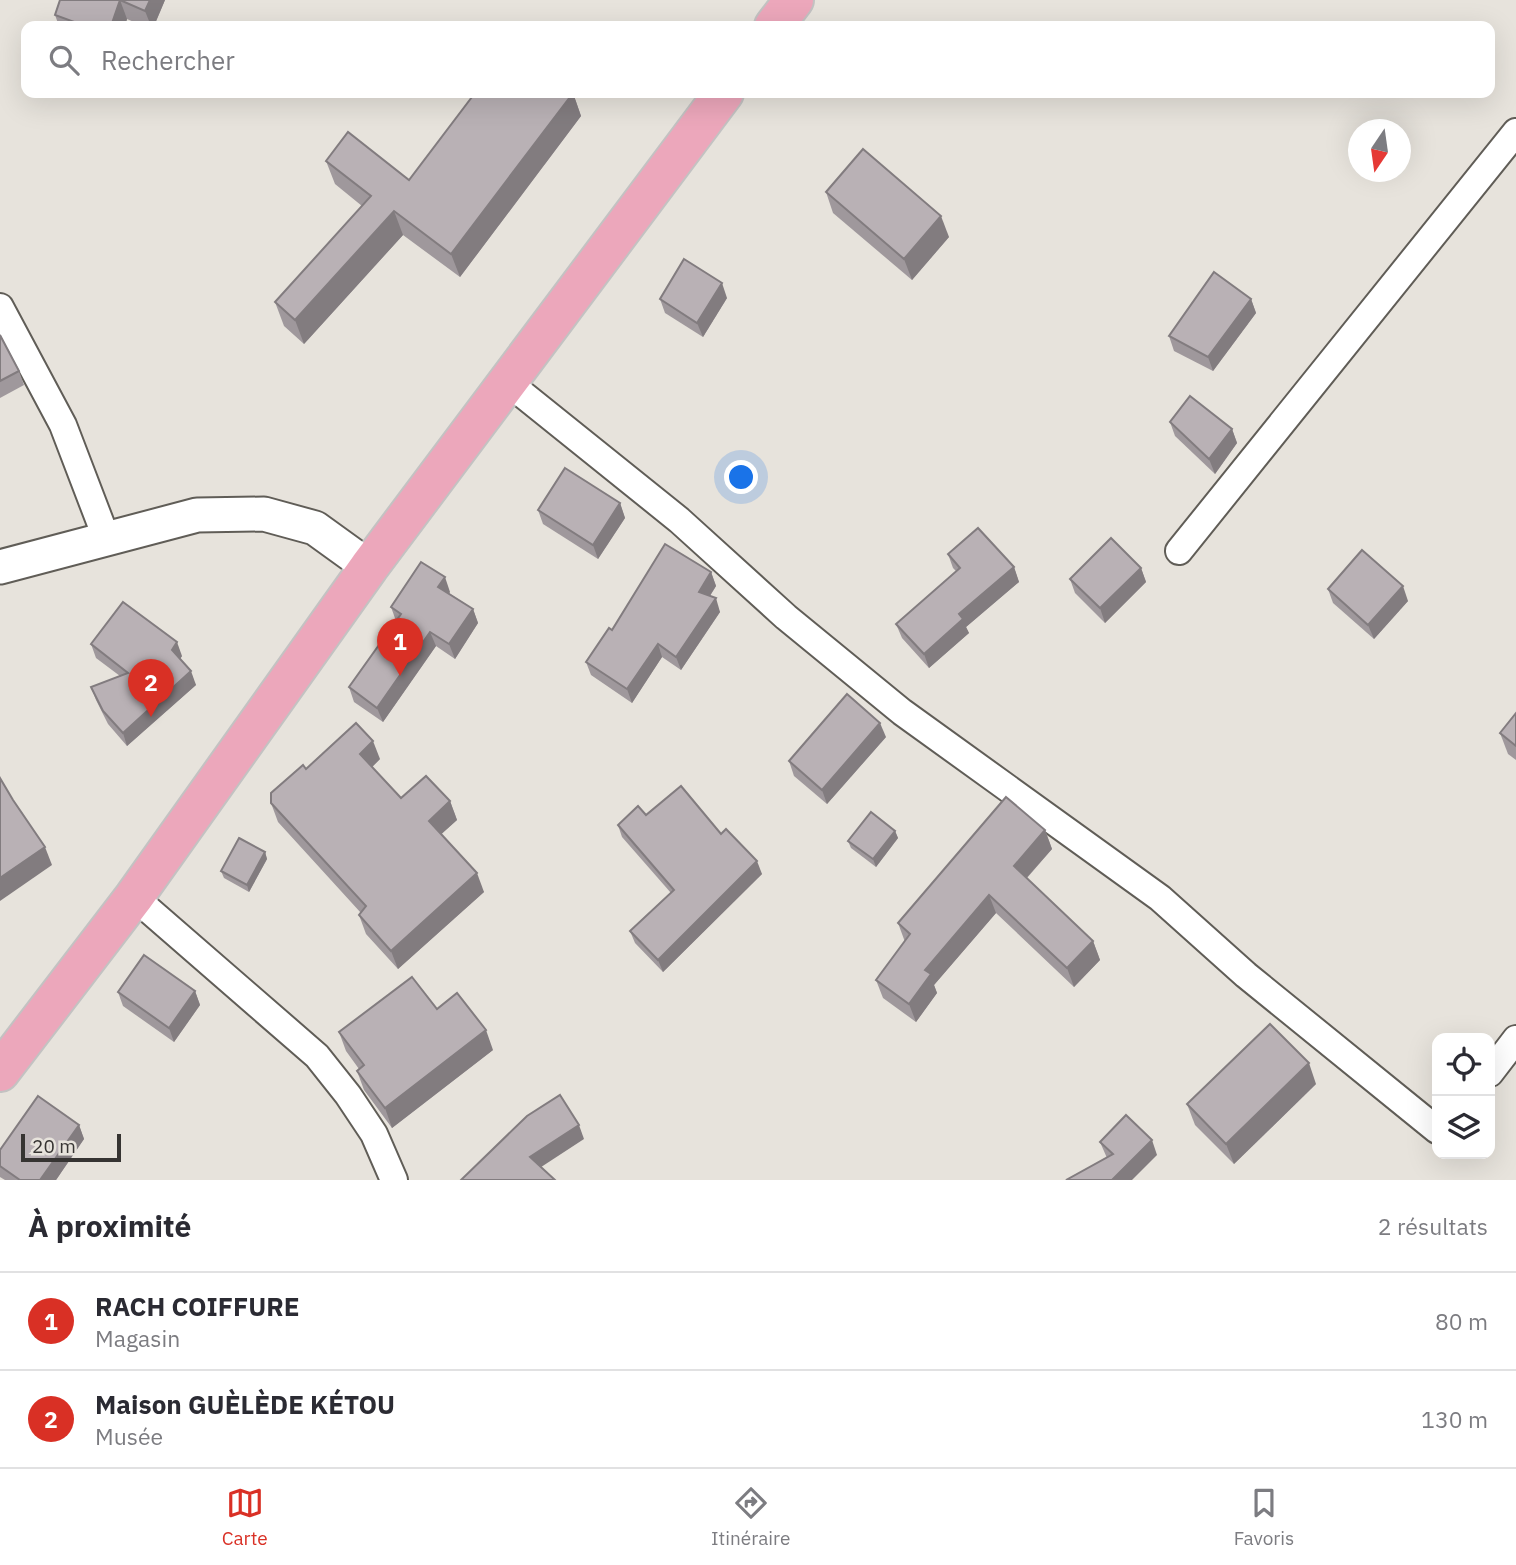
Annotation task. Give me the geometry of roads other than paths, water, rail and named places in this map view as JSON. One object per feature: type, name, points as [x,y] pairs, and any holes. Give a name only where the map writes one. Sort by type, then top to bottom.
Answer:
[{"type":"main road","points":[[778,21],[794,0]]},
{"type":"main road","points":[[0,1072],[134,897],[369,567],[506,381],[720,98]]},
{"type":"street","points":[[1179,551],[1516,132]]},
{"type":"street","points":[[0,307],[63,425],[107,540]]},
{"type":"street","points":[[506,381],[679,520],[786,617],[902,712],[1160,898],[1246,975],[1432,1126]]},
{"type":"street","points":[[0,567],[197,515],[264,514],[315,528],[369,567]]},
{"type":"street","points":[[134,897],[317,1056],[374,1134],[394,1180]]},
{"type":"street","points":[[1495,1067],[1516,1040]]},
{"type":"place","name":"RACH COIFFURE","points":[[400,676]]},
{"type":"place","name":"Maison GUÈLÈDE KÉTOU","points":[[151,717]]}]
